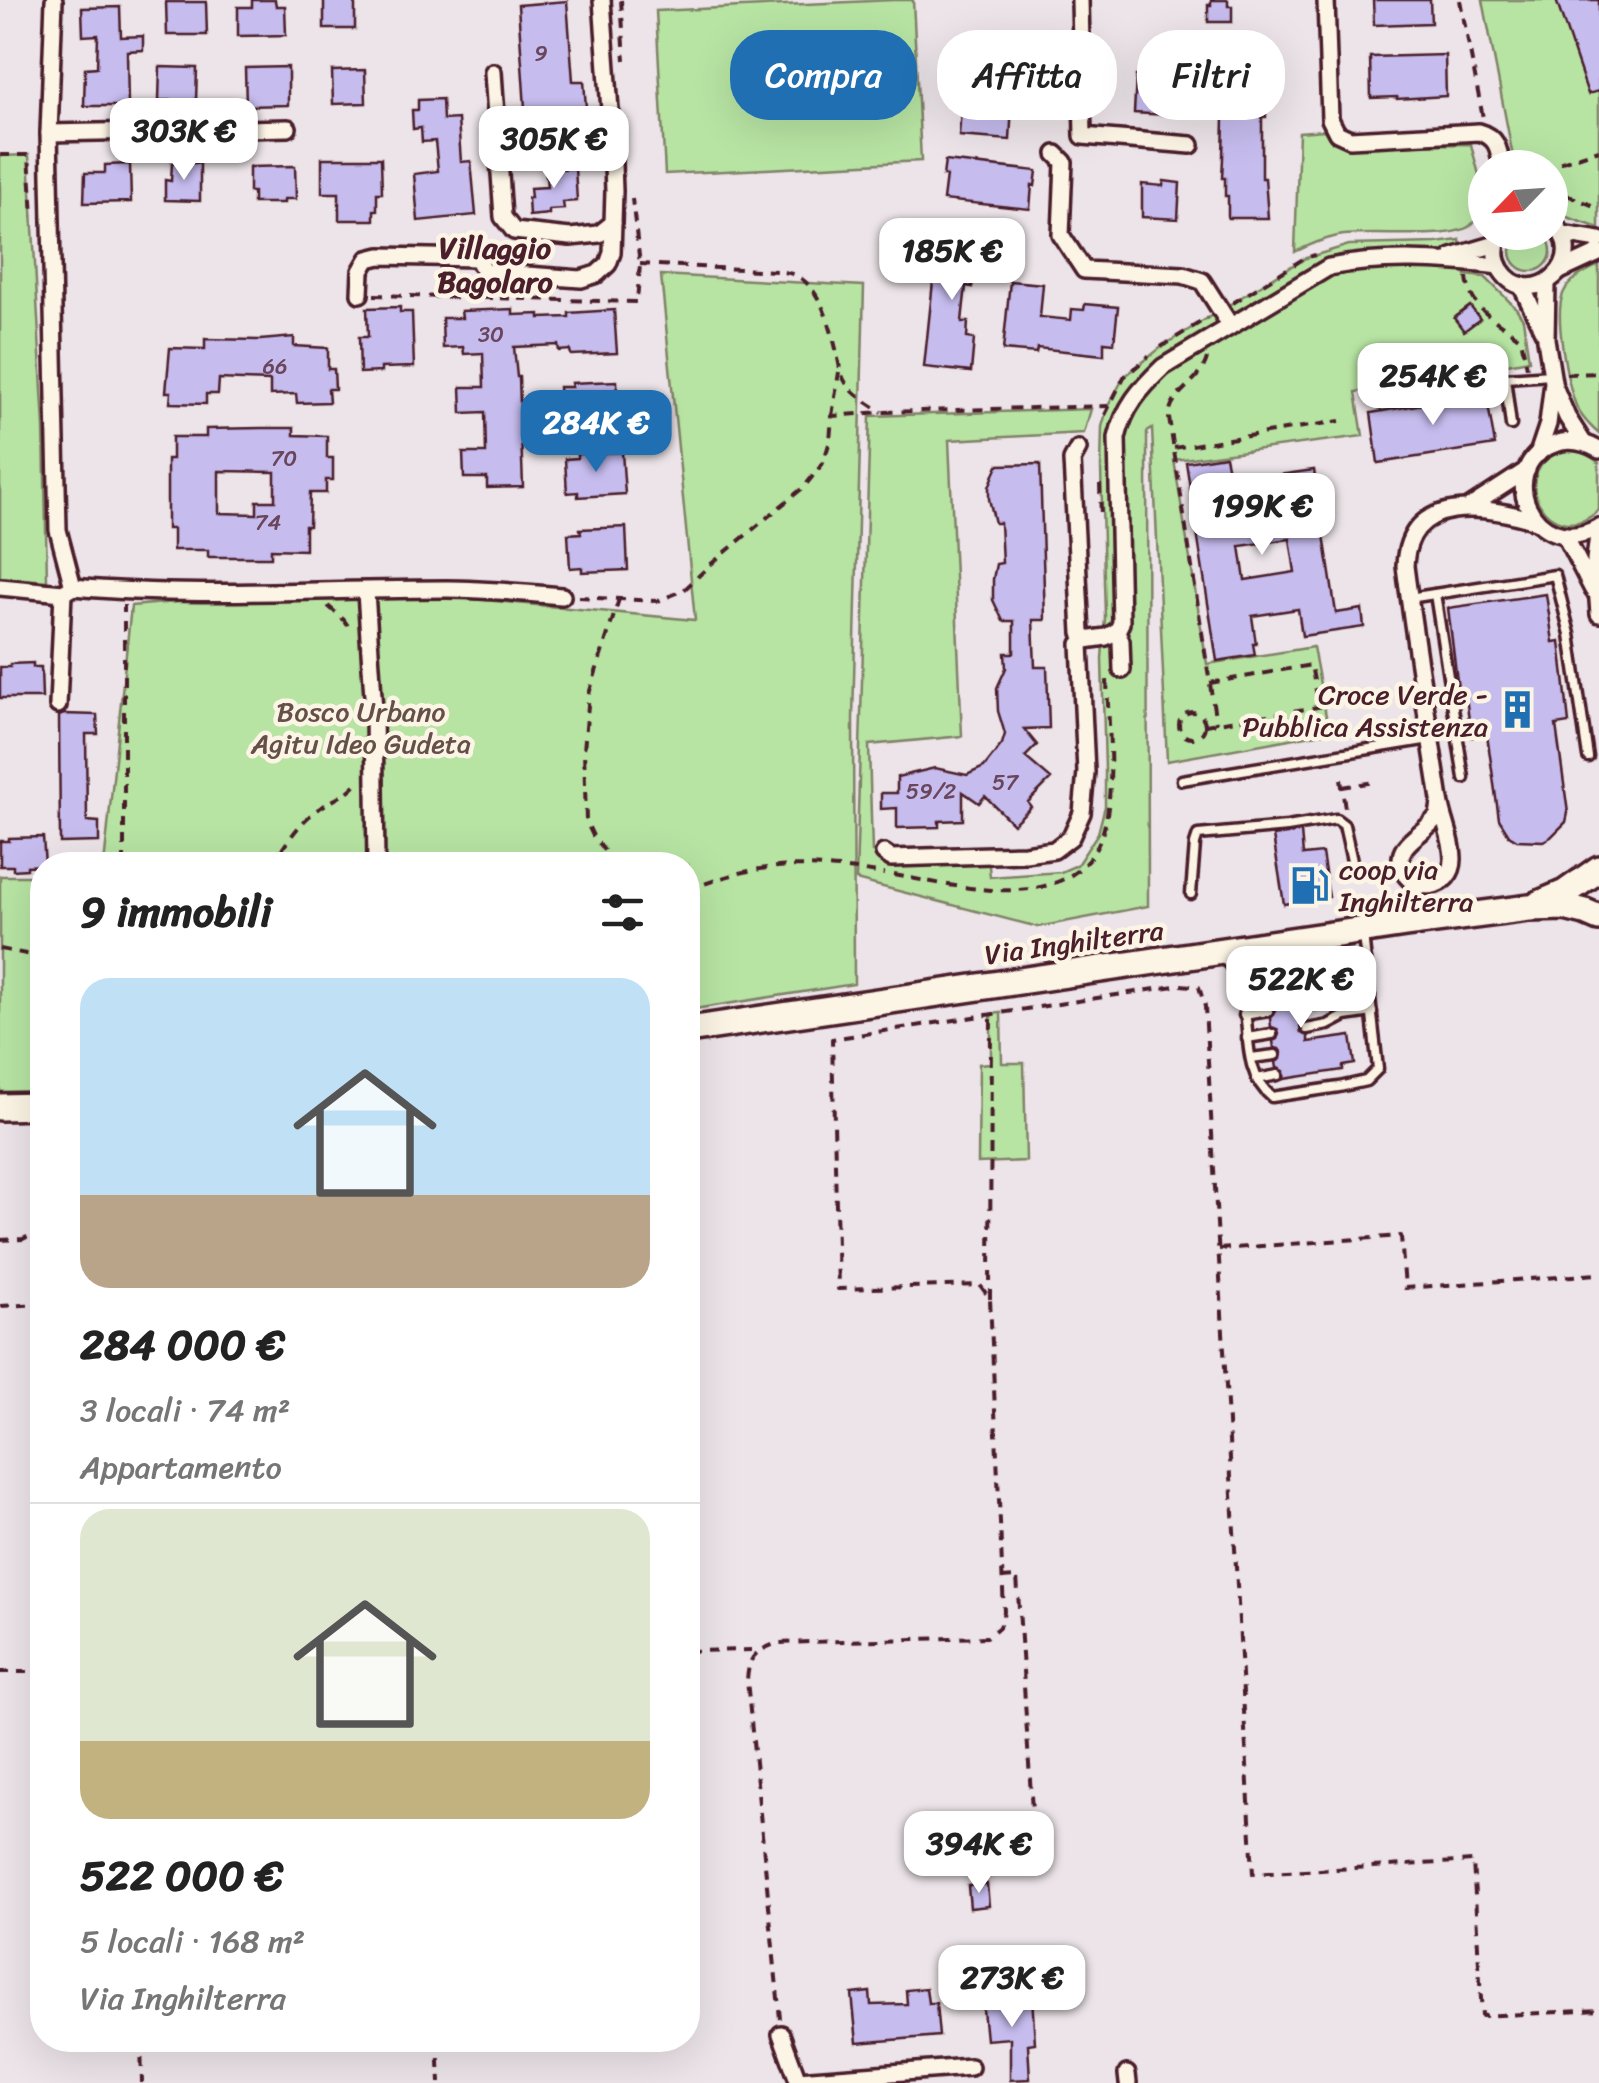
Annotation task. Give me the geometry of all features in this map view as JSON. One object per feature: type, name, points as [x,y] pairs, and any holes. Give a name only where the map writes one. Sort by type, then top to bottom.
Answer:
[{"type":"main road","name":"Via Inghilterra","points":[[1529,908],[1565,893],[1599,870]]},
{"type":"main road","name":"Via Inghilterra","points":[[1599,870],[1595,882],[1599,910]]},
{"type":"main road","name":"Via Inghilterra","points":[[700,1028],[1529,908],[1565,907],[1599,918]]},
{"type":"main road","points":[[0,1108],[30,1107]]},
{"type":"street","points":[[54,0],[49,133],[58,530],[68,590],[58,705]]},
{"type":"street","points":[[360,294],[361,271],[368,259],[380,256],[476,258],[485,272],[581,278],[597,274],[608,264],[612,253],[614,191],[602,0]]},
{"type":"street","points":[[1080,0],[1083,136],[1191,145]]},
{"type":"street","points":[[1326,0],[1330,118],[1338,134],[1350,138],[1483,133],[1498,143],[1499,150]]},
{"type":"street","points":[[493,72],[503,217],[508,224],[514,231],[570,237],[599,234],[613,223]]},
{"type":"street","points":[[49,133],[288,128]]},
{"type":"street","points":[[1056,154],[1064,162],[1061,235],[1084,270],[1182,274],[1202,280],[1230,326]]},
{"type":"street","points":[[1568,235],[1599,240]]},
{"type":"street","points":[[1442,260],[1468,250]]},
{"type":"street","points":[[1498,250],[1498,266],[1504,274],[1530,286],[1546,283],[1560,271],[1599,253]]},
{"type":"street","points":[[1560,271],[1565,250]]},
{"type":"street","points":[[884,853],[892,858],[1024,854],[1054,850],[1071,837],[1082,813],[1086,772],[1080,644],[1111,636],[1120,623],[1117,438],[1121,420],[1147,382],[1200,344],[1329,267],[1442,260],[1498,266]]},
{"type":"street","points":[[1546,283],[1546,339],[1552,378],[1566,417],[1583,442]]},
{"type":"street","points":[[1521,285],[1546,339]]},
{"type":"street","points":[[1552,378],[1548,424],[1538,454],[1527,470],[1524,497],[1536,521],[1549,531],[1577,536],[1599,527],[1598,607]]},
{"type":"street","points":[[1538,454],[1571,440],[1599,450]]},
{"type":"street","points":[[1078,449],[1072,460],[1080,626],[1085,640]]},
{"type":"street","points":[[1440,804],[1438,816],[1402,851],[1403,870],[1410,881],[1420,886],[1439,884],[1448,876],[1454,858],[1440,804],[1421,691],[1404,566],[1406,548],[1422,524],[1435,516],[1470,507],[1527,470]]},
{"type":"street","points":[[1470,507],[1536,521]]},
{"type":"street","points":[[1565,536],[1598,607]]},
{"type":"street","points":[[0,588],[232,593],[450,589],[562,596]]},
{"type":"street","points":[[366,592],[374,711],[376,852]]},
{"type":"street","points":[[1115,672],[1121,641],[1117,630]]},
{"type":"street","points":[[781,2034],[798,2082],[970,2067]]},
{"type":"lane","points":[[1511,424],[1505,378],[1552,378]]},
{"type":"lane","points":[[1409,598],[1556,575],[1570,634],[1588,757]]},
{"type":"lane","points":[[1435,594],[1464,778]]},
{"type":"lane","points":[[1182,780],[1430,739]]},
{"type":"lane","points":[[1190,894],[1198,836],[1336,819],[1344,825],[1354,870]]},
{"type":"lane","points":[[1215,952],[1238,972],[1251,1058],[1264,1091],[1272,1098],[1366,1080],[1378,1069],[1363,930]]},
{"type":"lane","points":[[1297,965],[1319,967],[1366,959]]},
{"type":"lane","points":[[1238,972],[1262,970]]},
{"type":"lane","points":[[1300,984],[1368,973]]},
{"type":"lane","points":[[1242,994],[1265,990]]},
{"type":"lane","points":[[1303,1006],[1370,995]]},
{"type":"lane","points":[[1244,1015],[1268,1011]]},
{"type":"lane","points":[[1306,1030],[1328,1026],[1345,1016],[1372,1012]]},
{"type":"lane","points":[[1327,1040],[1328,1026]]},
{"type":"lane","points":[[1247,1038],[1272,1034]]},
{"type":"lane","points":[[1251,1058],[1275,1055]]},
{"type":"lane","points":[[1258,1078],[1278,1075]]},
{"type":"path","points":[[1460,0],[1484,122]]},
{"type":"path","points":[[1568,160],[1599,150]]},
{"type":"path","points":[[1568,195],[1599,208]]},
{"type":"path","points":[[1468,263],[1466,280],[1470,292],[1480,310],[1522,339],[1529,376]]},
{"type":"path","points":[[640,264],[795,274],[810,286],[818,300],[845,382],[882,412]]},
{"type":"path","points":[[360,294],[636,302]]},
{"type":"path","points":[[1200,344],[1208,360],[1169,408],[1216,723]]},
{"type":"path","points":[[562,596],[658,600],[684,590],[805,486],[823,463],[830,441],[839,368]]},
{"type":"path","points":[[1552,378],[1599,373]]},
{"type":"path","points":[[832,416],[1108,406],[1102,427]]},
{"type":"path","points":[[1174,448],[1340,421]]},
{"type":"path","points":[[1100,482],[1100,517]]},
{"type":"path","points":[[303,591],[324,602],[356,638]]},
{"type":"path","points":[[124,592],[124,852]]},
{"type":"path","points":[[606,852],[586,821],[584,750],[590,694],[619,598]]},
{"type":"path","points":[[1205,725],[1321,706],[1312,665],[1210,683]]},
{"type":"path","points":[[700,885],[748,871],[792,866],[846,868],[980,890],[1019,890],[1060,882],[1095,854],[1105,826],[1115,672]]},
{"type":"path","points":[[1189,712],[1202,716],[1205,725],[1200,736],[1192,738],[1181,733],[1178,725],[1181,716],[1189,712]]},
{"type":"path","points":[[280,852],[317,810],[352,789],[363,776]]},
{"type":"path","points":[[1341,779],[1346,804],[1344,825]]},
{"type":"path","points":[[1342,788],[1374,782]]},
{"type":"path","points":[[0,949],[30,955]]},
{"type":"path","points":[[990,1299],[980,1285],[838,1289],[832,1040],[1181,985],[1199,987],[1205,1007],[1253,1874],[1473,1862],[1482,2016],[1599,2010]]},
{"type":"path","points":[[700,1651],[758,1650],[776,1643],[987,1637],[1000,1627],[1004,1612],[990,1299],[991,1014]]},
{"type":"path","points":[[0,1240],[30,1236]]},
{"type":"path","points":[[1218,1249],[1400,1236],[1405,1288],[1599,1274]]},
{"type":"path","points":[[0,1306],[30,1305]]},
{"type":"path","points":[[1002,1578],[1016,1577],[1034,1842]]},
{"type":"path","points":[[758,1650],[748,1663],[746,1680],[781,2034]]},
{"type":"path","points":[[0,1672],[30,1672]]},
{"type":"path","points":[[141,2052],[142,2083]]},
{"type":"path","points":[[439,2052],[440,2083]]},
{"type":"green space","points":[[913,0],[914,30],[730,30],[730,120],[917,120],[917,80],[921,161],[665,174],[656,11]]},
{"type":"green space","points":[[1483,0],[1599,0],[1599,228],[1568,217],[1568,150],[1512,150]]},
{"type":"green space","points":[[1324,130],[1331,141],[1341,145],[1471,144],[1468,227],[1445,233],[1338,236],[1295,252],[1299,132]]},
{"type":"green space","points":[[29,155],[44,427],[47,581],[0,577],[0,156]]},
{"type":"green space","points":[[1460,240],[1466,275],[1485,277],[1523,319],[1529,360],[1356,392],[1363,436],[1174,460],[1207,664],[1313,647],[1329,732],[1167,761],[1152,429],[1147,432],[1148,906],[1038,927],[856,880],[870,416],[1091,409],[1084,433],[949,440],[962,736],[869,745],[872,852],[892,858],[988,855],[990,877],[1061,872],[1077,865],[1098,833],[1105,806],[1102,427],[1124,377],[1164,345],[1303,259],[1349,245]]},
{"type":"green space","points":[[1511,250],[1551,250],[1550,259],[1539,270],[1523,270],[1512,259]]},
{"type":"green space","points":[[1599,265],[1599,434],[1575,403],[1565,365],[1560,317],[1563,294],[1569,284]]},
{"type":"green space","name":"Bosco Urbano Agitu Ideo Gudeta","points":[[661,275],[864,286],[853,719],[854,984],[700,1008],[700,852],[105,852],[131,606],[345,587],[695,620]]},
{"type":"green space","points":[[1567,450],[1585,454],[1599,463],[1599,510],[1581,521],[1563,522],[1549,516],[1534,489],[1537,473],[1547,459]]},
{"type":"green space","points":[[0,876],[30,876],[30,1092],[0,1092]]},
{"type":"green space","points":[[1001,1013],[1002,1063],[1024,1063],[1026,1161],[978,1163],[979,1064],[991,1063],[991,1014]]},
{"type":"building","points":[[252,0],[275,0],[276,6],[285,6],[286,35],[238,36],[238,7],[252,7]]},
{"type":"building","points":[[324,0],[355,0],[355,29],[324,29]]},
{"type":"building","points":[[1211,0],[1228,0],[1232,22],[1208,22]]},
{"type":"building","points":[[1373,0],[1430,0],[1431,23],[1374,25]]},
{"type":"building","points":[[1556,0],[1599,0],[1599,91],[1588,94]]},
{"type":"building","points":[[567,1],[573,81],[584,81],[588,134],[527,138],[518,5]]},
{"type":"building","points":[[166,2],[206,2],[207,35],[167,35]]},
{"type":"building","points":[[120,7],[121,37],[143,36],[143,50],[127,51],[128,106],[84,106],[85,68],[97,67],[98,35],[83,36],[82,8]]},
{"type":"building","points":[[1445,55],[1446,96],[1371,98],[1370,57]]},
{"type":"building","points":[[160,67],[197,68],[196,101],[159,100]]},
{"type":"building","points":[[288,67],[288,105],[246,106],[245,68]]},
{"type":"building","points":[[365,70],[366,103],[333,104],[332,71]]},
{"type":"building","points":[[1136,76],[1137,76],[1137,113]]},
{"type":"building","points":[[442,99],[443,120],[458,119],[461,162],[471,161],[476,215],[418,221],[414,174],[438,171],[435,141],[422,142],[421,128],[413,129],[412,110],[418,110],[418,100]]},
{"type":"building","points":[[960,120],[1011,120],[1010,140],[959,136]]},
{"type":"building","points":[[1224,120],[1262,120],[1262,178],[1268,218],[1228,218],[1228,196],[1222,178]]},
{"type":"building","points":[[322,158],[381,158],[382,193],[377,193],[374,220],[339,220],[339,193],[322,193]]},
{"type":"building","points":[[945,161],[1037,171],[1030,209],[943,200]]},
{"type":"building","points":[[172,163],[200,163],[200,201],[165,200],[165,180],[171,181]]},
{"type":"building","points":[[130,164],[131,202],[84,203],[85,173],[105,173],[105,165]]},
{"type":"building","points":[[295,166],[296,199],[253,203],[249,167]]},
{"type":"building","points":[[545,167],[575,168],[577,201],[563,202],[564,209],[549,210],[549,214],[529,216],[530,188],[547,187]]},
{"type":"building","points":[[1164,181],[1180,183],[1178,219],[1142,217],[1142,184],[1163,186]]},
{"type":"building","points":[[938,234],[985,239],[982,271],[974,270],[972,287],[966,286],[962,322],[968,322],[967,338],[974,339],[971,372],[924,367]]},
{"type":"building","points":[[1010,281],[1043,284],[1040,317],[1071,320],[1072,309],[1084,310],[1085,304],[1118,307],[1114,343],[1104,342],[1104,355],[1037,348],[1036,353],[1003,350]]},
{"type":"building","points":[[1470,306],[1480,319],[1464,331],[1454,318]]},
{"type":"building","points":[[400,307],[400,312],[412,312],[414,367],[360,373],[359,337],[368,337],[367,308]]},
{"type":"building","points":[[513,309],[513,315],[540,314],[540,318],[614,310],[617,353],[571,355],[570,350],[559,351],[558,345],[514,347],[519,377],[523,487],[487,488],[487,478],[464,478],[463,453],[486,453],[485,412],[462,413],[461,387],[484,387],[483,353],[464,354],[463,347],[443,348],[442,318],[462,318],[461,311]]},
{"type":"building","points":[[294,337],[294,346],[328,348],[328,369],[334,369],[335,389],[328,389],[329,402],[297,403],[296,394],[270,395],[270,381],[219,379],[218,394],[206,394],[206,404],[170,403],[171,392],[166,392],[170,348],[205,349],[205,339]]},
{"type":"building","points":[[617,381],[619,423],[573,426],[573,421],[561,421],[559,387]]},
{"type":"building","points":[[1486,393],[1495,445],[1378,463],[1371,413]]},
{"type":"building","points":[[294,428],[294,435],[327,436],[333,480],[326,480],[326,493],[310,493],[305,550],[271,549],[271,557],[208,557],[208,550],[173,550],[173,529],[167,529],[167,459],[172,459],[172,437],[206,437],[206,429]],"holes":[[[219,471],[275,472],[275,501],[257,501],[257,514],[219,513]]]},
{"type":"building","points":[[622,452],[625,494],[578,497],[578,492],[567,493],[565,459],[577,458],[577,454]]},
{"type":"building","points":[[1225,456],[1236,510],[1282,503],[1278,475],[1314,470],[1336,613],[1362,609],[1364,627],[1302,636],[1298,609],[1252,616],[1255,655],[1217,661],[1186,462]],"holes":[[[1290,539],[1295,572],[1245,580],[1240,546]]]},
{"type":"building","points":[[1040,464],[1045,620],[1033,620],[1035,667],[1047,667],[1049,728],[1024,729],[1037,745],[1025,757],[1051,779],[1013,824],[985,796],[979,803],[963,792],[963,820],[939,821],[939,827],[897,828],[897,808],[881,809],[881,793],[897,793],[897,777],[935,768],[967,775],[984,767],[1002,744],[1005,734],[997,688],[1006,668],[1005,653],[1014,653],[1014,621],[1003,621],[993,600],[996,564],[1002,563],[1000,523],[995,523],[989,487],[998,465]]},
{"type":"building","points":[[626,527],[628,570],[582,572],[582,567],[570,568],[568,534],[581,533],[580,529]]},
{"type":"building","points":[[1546,594],[1553,642],[1560,641],[1569,723],[1556,725],[1568,813],[1566,822],[1551,837],[1543,841],[1517,840],[1499,819],[1487,735],[1471,737],[1466,696],[1459,697],[1448,608]]},
{"type":"building","points":[[33,663],[33,667],[41,667],[42,698],[0,698],[0,667]]},
{"type":"building","points":[[97,715],[98,734],[86,734],[87,821],[99,822],[99,842],[60,843],[59,716]]},
{"type":"building","points":[[1301,832],[1303,855],[1322,853],[1329,897],[1284,904],[1273,836]]},
{"type":"building","points":[[43,837],[44,852],[30,852],[27,869],[0,866],[0,841]]},
{"type":"building","points":[[1290,962],[1299,977],[1293,984],[1301,991],[1302,999],[1296,1006],[1304,1013],[1301,1033],[1308,1036],[1308,1042],[1351,1036],[1355,1064],[1343,1066],[1343,1070],[1284,1079],[1284,1071],[1277,1068],[1276,1062],[1282,1053],[1274,1048],[1273,1041],[1279,1034],[1271,1027],[1270,1018],[1275,1011],[1266,997],[1272,990],[1263,976],[1269,966]]},
{"type":"building","points":[[987,1884],[989,1906],[970,1908],[968,1886]]},
{"type":"building","points":[[926,1988],[928,2003],[936,2003],[939,2036],[857,2043],[852,1994],[870,1992],[871,2005],[907,2004],[906,1990]]},
{"type":"building","points":[[1032,1996],[1035,2043],[1028,2044],[1030,2079],[1010,2080],[1010,2038],[986,2040],[982,1999]]},
{"type":"place","name":"Croce Verde - Pubblica Assistenza","points":[[1518,710]]},
{"type":"place","name":"coop via Inghilterra","points":[[1309,885]]},
{"type":"district","name":"Villaggio Bagolaro","points":[[495,265]]}]
